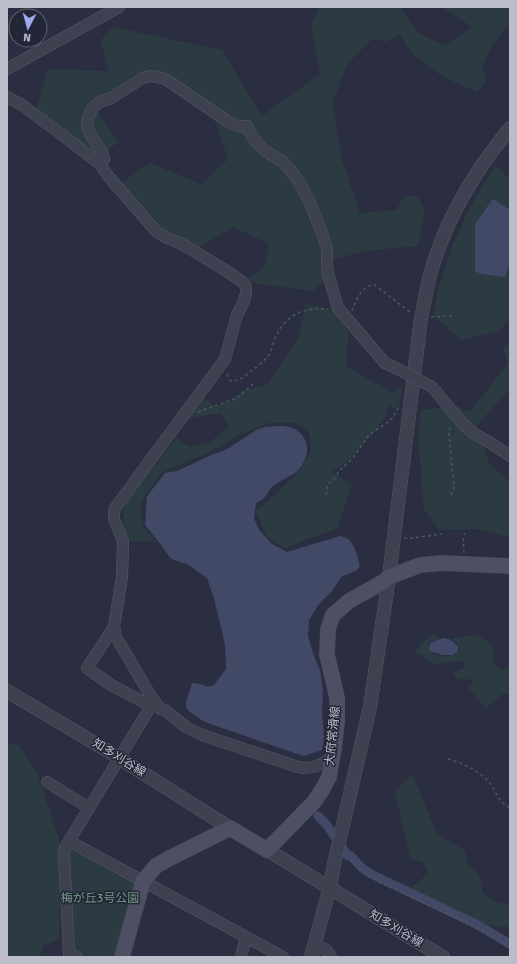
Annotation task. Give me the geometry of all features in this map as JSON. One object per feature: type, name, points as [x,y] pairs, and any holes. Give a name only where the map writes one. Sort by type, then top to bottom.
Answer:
[{"type":"main road","name":"大府常滑線","points":[[267,850],[314,802],[328,777],[333,757],[337,722],[337,698],[327,655],[328,629],[333,615],[348,601],[389,577],[420,565],[442,563],[510,566]]},
{"type":"main road","points":[[122,957],[143,881],[156,866],[230,828],[267,850]]},
{"type":"street","points":[[7,69],[118,7]]},
{"type":"street","points":[[100,164],[104,160],[103,154],[87,127],[88,118],[92,109],[99,102],[111,98],[143,78],[150,76],[167,80],[227,121],[237,126],[247,126],[255,142],[265,151],[283,162],[300,183],[309,201],[325,242],[327,249],[328,274],[338,308],[385,363],[432,387],[462,423],[510,456]]},
{"type":"street","points":[[7,97],[22,105],[65,136],[100,164],[108,176],[157,232],[182,244],[230,273],[244,284],[246,288],[244,301],[237,315],[225,359],[115,508],[114,519],[123,541],[122,577],[114,627],[116,637],[153,704]]},
{"type":"street","points":[[331,957],[330,953],[324,948],[312,951],[330,888],[334,864],[370,706],[389,577],[421,318],[430,278],[440,245],[451,220],[476,174],[510,128]]},
{"type":"street","points":[[114,627],[86,668],[111,685],[165,710],[186,727],[202,735],[298,767],[310,768],[320,765],[333,757]]},
{"type":"street","name":"知多刈谷線","points":[[7,691],[119,758],[230,828]]},
{"type":"street","points":[[77,957],[69,953],[64,854],[65,848],[153,704]]},
{"type":"street","points":[[46,782],[89,808]]},
{"type":"street","points":[[69,841],[283,957]]},
{"type":"street","name":"知多刈谷線","points":[[267,850],[443,957]]},
{"type":"street","points":[[241,957],[246,937]]},
{"type":"path","points":[[348,319],[359,296],[371,285],[375,285],[413,315],[421,318],[452,316]]},
{"type":"path","points":[[226,373],[231,381],[236,381],[241,379],[264,361],[270,352],[279,330],[291,317],[299,312],[317,308],[338,308]]},
{"type":"path","points":[[197,412],[237,398],[253,384]]},
{"type":"path","points":[[326,495],[328,484],[353,458],[368,436],[391,420]]},
{"type":"path","points":[[451,495],[454,488],[449,430],[452,425]]},
{"type":"path","points":[[464,564],[465,555],[463,544],[465,533]]},
{"type":"path","points":[[401,538],[442,534]]},
{"type":"path","points":[[448,759],[461,763],[487,780],[503,804],[510,808]]},
{"type":"path","points":[[350,860],[362,871],[381,883],[476,926],[510,947]]},
{"type":"green space","points":[[319,7],[400,7],[417,32],[446,46],[472,27],[442,7],[510,7],[510,25],[508,25],[493,44],[483,65],[486,81],[477,92],[443,77],[411,53],[400,34],[386,42],[372,39],[347,64],[333,102],[341,157],[360,213],[396,210],[405,195],[418,197],[425,210],[418,246],[365,251],[319,263],[326,280],[312,291],[253,283],[249,278],[265,265],[269,244],[233,227],[199,247],[164,230],[122,182],[150,163],[201,184],[228,159],[210,106],[163,74],[91,104],[119,142],[98,156],[36,109],[48,69],[108,71],[101,40],[113,27],[222,50],[262,116],[320,74],[311,26]]},
{"type":"green space","points":[[495,165],[510,179],[510,214],[493,214],[474,264],[510,266],[510,318],[499,331],[461,340],[434,316],[437,292],[452,247],[468,211]]},
{"type":"green space","points":[[306,304],[333,310],[349,332],[346,366],[392,393],[402,384],[400,403],[395,409],[388,405],[385,418],[368,440],[346,462],[337,468],[330,470],[352,485],[338,528],[284,548],[266,536],[256,511],[296,475],[311,453],[309,430],[294,423],[268,423],[240,435],[211,451],[161,473],[140,503],[143,526],[156,542],[127,541],[124,526],[123,506],[135,488],[160,460],[176,438],[190,447],[210,442],[229,427],[221,413],[186,419],[202,396],[215,407],[229,401],[242,391],[268,384],[299,337]]},
{"type":"green space","points":[[510,342],[510,389],[477,425],[489,464],[510,482],[510,538],[480,529],[439,530],[424,509],[418,439],[421,410],[456,406],[470,412],[508,363],[503,349]]},
{"type":"green space","points":[[433,634],[441,638],[429,642],[429,651],[440,656],[454,655],[459,651],[459,646],[452,639],[454,638],[475,636],[494,646],[493,664],[501,670],[510,666],[510,693],[501,695],[486,708],[468,688],[474,682],[469,679],[458,679],[453,673],[465,667],[462,661],[434,664],[416,652],[419,645]]},
{"type":"green space","points":[[7,743],[19,746],[37,772],[61,846],[59,939],[43,946],[40,957],[7,957]]},
{"type":"green space","points":[[412,773],[437,834],[465,850],[469,866],[478,873],[481,880],[483,893],[497,902],[510,905],[510,927],[482,925],[408,890],[428,874],[424,863],[410,858],[395,792]]},
{"type":"green space","name":"梅が丘3号公園","points":[[74,849],[135,881],[116,957],[82,957],[74,953],[68,852]]},
{"type":"water","points":[[492,200],[495,200],[510,210],[510,262],[505,277],[481,274],[475,271],[475,224]]},
{"type":"water","points":[[277,426],[291,427],[301,434],[305,439],[307,451],[306,457],[300,468],[295,473],[273,486],[263,499],[256,503],[254,519],[260,531],[272,544],[287,552],[340,536],[345,537],[352,543],[360,566],[356,571],[342,576],[332,591],[318,605],[309,620],[308,636],[320,670],[323,690],[322,712],[324,737],[322,750],[303,756],[205,722],[191,713],[188,709],[186,703],[192,683],[208,687],[214,685],[226,669],[225,644],[214,599],[207,578],[187,564],[171,559],[145,525],[147,496],[165,473],[177,471],[227,449],[258,429]]},
{"type":"water","points":[[443,638],[454,642],[458,647],[458,651],[453,655],[443,655],[429,651],[430,643]]},
{"type":"waterway","points":[[318,816],[326,824],[348,856],[351,856],[362,868],[371,874],[476,924],[510,944]]}]
